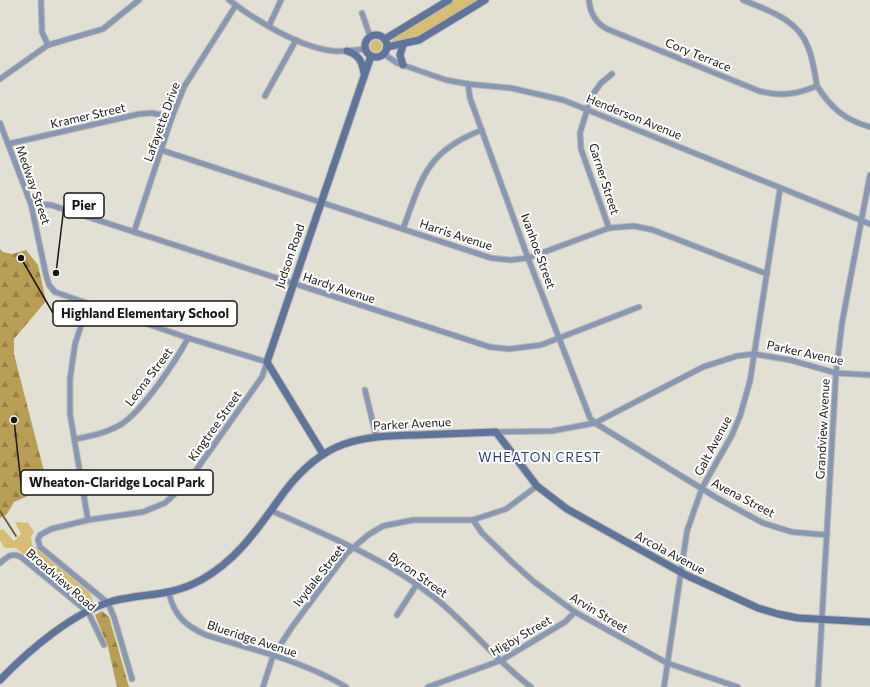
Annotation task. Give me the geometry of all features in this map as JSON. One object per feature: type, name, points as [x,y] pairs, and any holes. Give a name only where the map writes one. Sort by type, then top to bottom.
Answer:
[{"type":"street","points":[[41,0],[42,32],[48,45]]},
{"type":"street","points":[[0,79],[48,45],[103,29],[139,0]]},
{"type":"street","points":[[229,0],[269,26],[296,40],[323,49],[348,51],[365,49]]},
{"type":"street","points":[[269,26],[281,0]]},
{"type":"street","points":[[385,39],[449,0]]},
{"type":"street","points":[[385,39],[377,34],[370,36],[365,41],[365,49],[371,56],[378,57],[386,50],[419,40],[485,0]]},
{"type":"street","name":"Cory Terrace","points":[[589,0],[595,19],[607,29],[759,90],[783,95],[801,92],[817,86]]},
{"type":"street","points":[[743,0],[779,15],[798,31],[809,47],[817,86],[829,104],[842,116],[870,127]]},
{"type":"street","name":"Lafayette Drive","points":[[134,232],[172,117],[184,87],[236,5]]},
{"type":"street","points":[[362,13],[370,36]]},
{"type":"street","points":[[385,39],[386,50]]},
{"type":"street","points":[[266,96],[296,40]]},
{"type":"street","points":[[403,45],[400,55],[403,65]]},
{"type":"street","name":"Henderson Avenue","points":[[386,50],[403,65],[446,80],[538,93],[587,109],[780,189],[870,224]]},
{"type":"street","points":[[348,51],[355,54],[359,58],[364,74]]},
{"type":"street","name":"Judson Road","points":[[267,362],[292,283],[371,56]]},
{"type":"street","name":"Garner Street","points":[[609,228],[581,149],[580,133],[587,109],[594,93],[601,83],[612,74]]},
{"type":"street","name":"Ivanhoe Street","points":[[468,84],[470,98],[528,258],[590,418],[595,424]]},
{"type":"street","name":"Kramer Street","points":[[8,144],[139,114],[152,113],[172,117]]},
{"type":"street","name":"Medway Street","points":[[0,123],[31,204],[49,285],[59,295],[188,338],[267,362]]},
{"type":"street","points":[[403,229],[419,184],[427,168],[438,155],[450,145],[482,130]]},
{"type":"street","name":"Harris Avenue","points":[[161,150],[492,258],[511,260],[528,258],[609,228],[634,226],[653,230],[767,274]]},
{"type":"street","name":"Grandview Avenue","points":[[818,687],[836,373],[842,323],[870,175]]},
{"type":"street","name":"Galt Avenue","points":[[664,687],[687,531],[702,488],[732,435],[740,416],[750,381],[780,189]]},
{"type":"street","name":"Hardy Avenue","points":[[31,204],[51,206],[490,347],[509,349],[527,348],[560,338],[639,307]]},
{"type":"street","points":[[88,305],[75,344],[70,379],[70,414],[76,439],[88,520]]},
{"type":"street","name":"Leona Street","points":[[76,439],[102,433],[120,425],[133,416],[176,361],[188,338]]},
{"type":"street","name":"Parker Avenue","points":[[0,680],[30,651],[62,628],[88,612],[108,603],[169,593],[200,581],[225,565],[246,544],[296,477],[323,454],[347,442],[376,436],[552,431],[595,424],[703,367],[737,356],[754,354],[790,360],[836,373],[870,375]]},
{"type":"street","points":[[267,362],[323,454]]},
{"type":"street","name":"Kingtree Street","points":[[38,540],[40,535],[51,529],[88,520],[143,512],[165,503],[187,483],[262,378],[267,362]]},
{"type":"street","points":[[365,390],[376,436]]},
{"type":"street","name":"Avena Street","points":[[595,424],[763,523],[792,532],[827,535]]},
{"type":"street","name":"Arcola Avenue","points":[[496,432],[537,486],[567,509],[680,573],[758,608],[798,618],[870,622]]},
{"type":"street","name":"Ivydale Street","points":[[262,687],[273,656],[292,627],[347,553],[368,535],[383,526],[413,520],[473,520],[506,509],[537,486]]},
{"type":"street","name":"Byron Street","points":[[272,511],[354,548],[416,584],[450,611],[531,687]]},
{"type":"street","name":"Arvin Street","points":[[473,520],[482,533],[533,581],[575,612],[667,663],[738,687]]},
{"type":"street","name":"Broadview Road","points":[[38,540],[40,547],[108,603],[114,617],[132,679]]},
{"type":"street","name":"Broadview Road","points":[[0,563],[7,556],[13,554],[21,557],[88,612],[104,645]]},
{"type":"street","points":[[397,615],[416,584]]},
{"type":"street","name":"Blueridge Avenue","points":[[169,593],[176,614],[192,629],[206,636],[304,666],[329,677],[346,687]]},
{"type":"street","name":"Higby Street","points":[[428,687],[502,660],[565,622],[575,612]]},
{"type":"shaded area","points":[[455,0],[480,0],[421,36],[393,43],[392,38]]},
{"type":"shaded area","points":[[374,40],[378,40],[382,46],[378,52],[374,52],[370,48],[370,44]]},
{"type":"shaded area","points":[[15,522],[28,523],[34,532],[31,536],[32,545],[90,593],[93,601],[87,604],[81,601],[16,548],[5,548],[0,541],[0,530],[3,529],[14,541],[21,534]]},
{"type":"green space","points":[[0,249],[3,252],[12,254],[26,250],[38,265],[46,301],[14,339],[14,354],[48,487],[14,502],[7,514],[0,518]]},
{"type":"green space","points":[[102,611],[109,617],[129,687],[117,687],[108,647],[95,615]]},
{"type":"waterway","points":[[0,511],[16,536]]},
{"type":"place","name":"Highland Elementary School","points":[[21,258]]},
{"type":"place","name":"Pier","points":[[56,273]]},
{"type":"place","name":"Wheaton-Claridge Local Park","points":[[14,420]]},
{"type":"district","name":"WHEATON CREST","points":[[540,457]]}]
